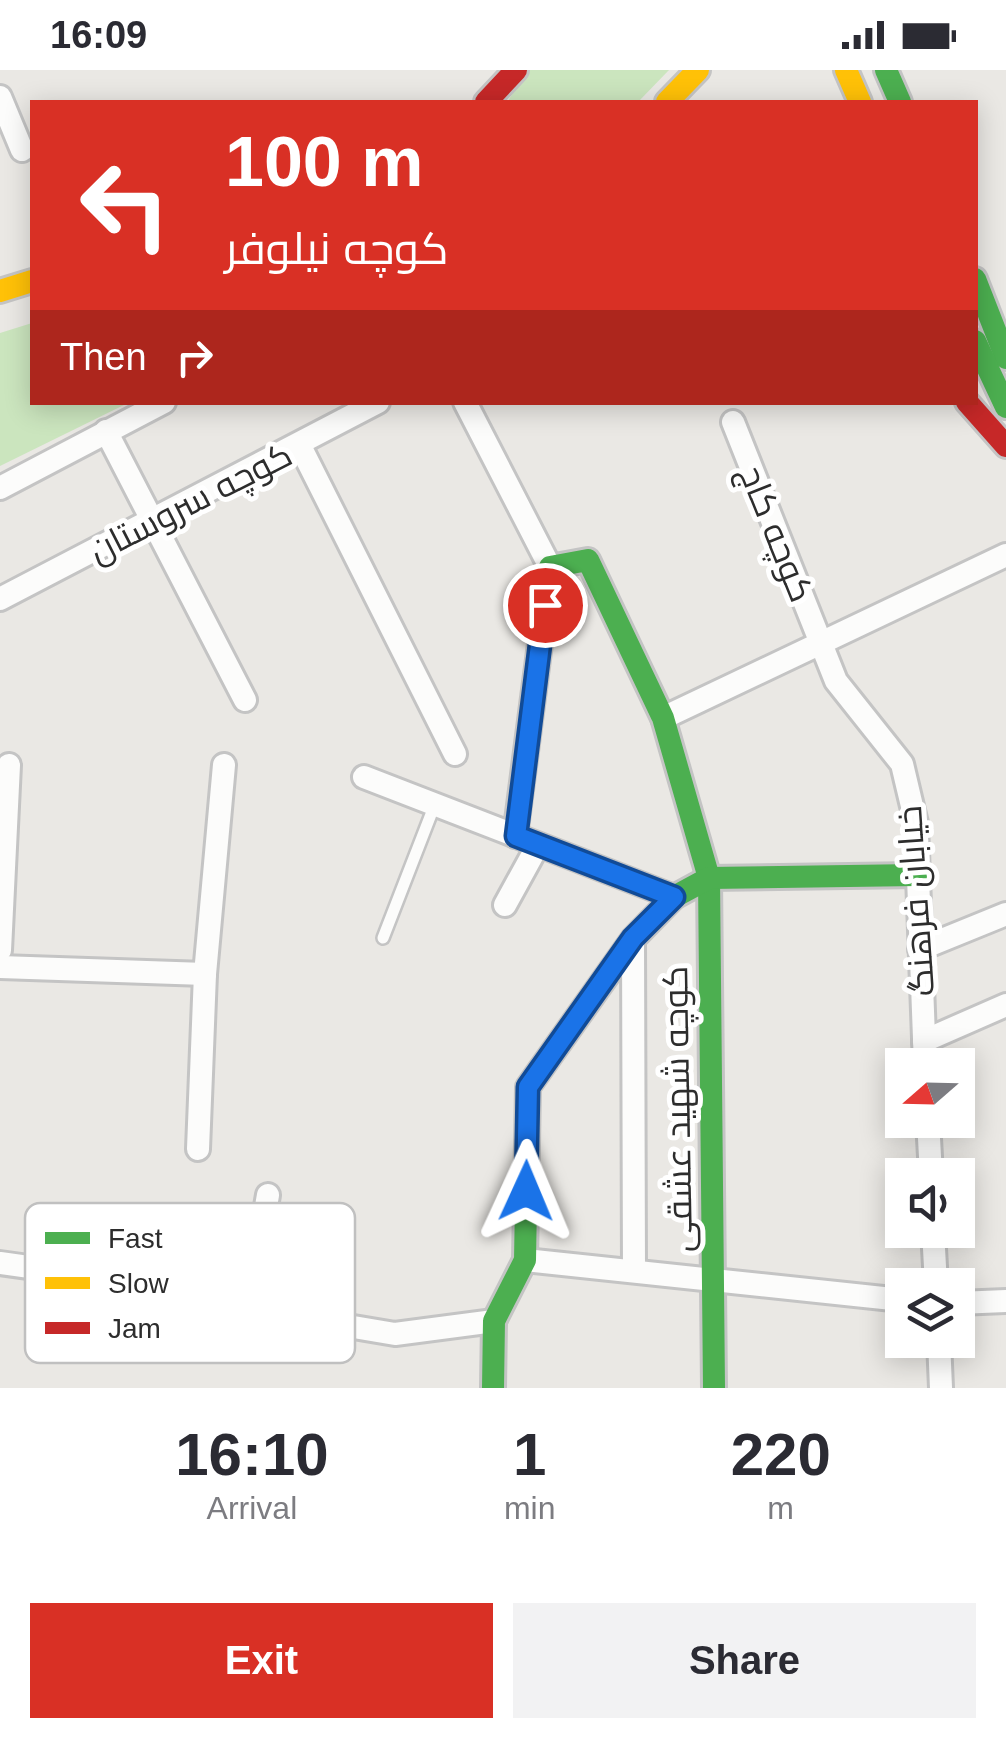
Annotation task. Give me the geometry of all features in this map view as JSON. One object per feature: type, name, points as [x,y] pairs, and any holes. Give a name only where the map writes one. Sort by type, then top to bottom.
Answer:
[{"type":"street","points":[[488,100],[516,70]]},
{"type":"street","points":[[669,100],[698,70]]},
{"type":"street","points":[[846,70],[859,100]]},
{"type":"street","points":[[886,70],[899,100]]},
{"type":"street","points":[[0,97],[22,150]]},
{"type":"street","points":[[0,275],[30,267]]},
{"type":"street","points":[[0,292],[30,283]]},
{"type":"street","points":[[978,287],[1006,359]]},
{"type":"street","points":[[978,348],[1006,359]]},
{"type":"street","points":[[978,350],[1006,407]]},
{"type":"street","points":[[0,488],[158,405]]},
{"type":"street","name":"کوچه سروستان","points":[[0,599],[373,405]]},
{"type":"street","points":[[466,405],[550,567],[516,836]]},
{"type":"street","points":[[970,405],[1006,446]]},
{"type":"street","name":"کوچه کاج","points":[[733,422],[821,644]]},
{"type":"street","points":[[106,431],[245,700]]},
{"type":"street","points":[[300,446],[456,754]]},
{"type":"street","points":[[663,718],[1006,555]]},
{"type":"street","name":"کوچه شهید عشقی","points":[[550,567],[588,560],[663,718],[709,878],[714,1388]]},
{"type":"street","name":"خیابان فرهنگ","points":[[821,644],[836,680],[902,764],[916,823],[925,1048]]},
{"type":"street","points":[[0,950],[9,765]]},
{"type":"street","points":[[198,1149],[205,974],[224,765]]},
{"type":"street","points":[[364,777],[674,897]]},
{"type":"street","points":[[504,905],[538,844]]},
{"type":"street","points":[[493,1388],[494,1321],[526,1260],[528,1087],[633,938],[674,897],[709,878],[916,875]]},
{"type":"street","points":[[920,949],[1006,914]]},
{"type":"street","points":[[633,938],[634,1271]]},
{"type":"street","points":[[0,967],[205,974]]},
{"type":"street","points":[[924,1040],[1006,1005]]},
{"type":"street","points":[[267,1203],[268,1195]]},
{"type":"street","points":[[526,1260],[885,1298]]},
{"type":"street","points":[[0,1263],[25,1266]]},
{"type":"street","points":[[975,1302],[1006,1301]]},
{"type":"street","points":[[355,1327],[394,1334],[494,1321]]},
{"type":"street","points":[[940,1358],[941,1388]]},
{"type":"lane","points":[[383,938],[435,804]]},
{"type":"green space","points":[[528,70],[669,70],[640,100],[508,100]]},
{"type":"green space","points":[[30,324],[30,405],[124,405],[0,466],[0,333]]},
{"type":"traffic: fast","points":[[886,70],[899,100]]},
{"type":"traffic: fast","points":[[978,287],[1006,358]]},
{"type":"traffic: fast","points":[[978,347],[1006,407]]},
{"type":"traffic: fast","points":[[550,567],[588,560],[663,718],[709,878],[714,1388]]},
{"type":"traffic: fast","points":[[493,1388],[494,1321],[525,1260],[528,1087],[633,939],[674,897],[709,878],[917,875]]},
{"type":"traffic: slow","points":[[669,100],[698,70]]},
{"type":"traffic: slow","points":[[846,70],[859,100]]},
{"type":"traffic: slow","points":[[0,291],[30,282]]},
{"type":"traffic: jam","points":[[488,100],[516,70]]},
{"type":"traffic: jam","points":[[970,405],[1006,446]]},
{"type":"route","points":[[526,1191],[528,1087],[633,938],[674,897],[516,836],[545,605]]}]
